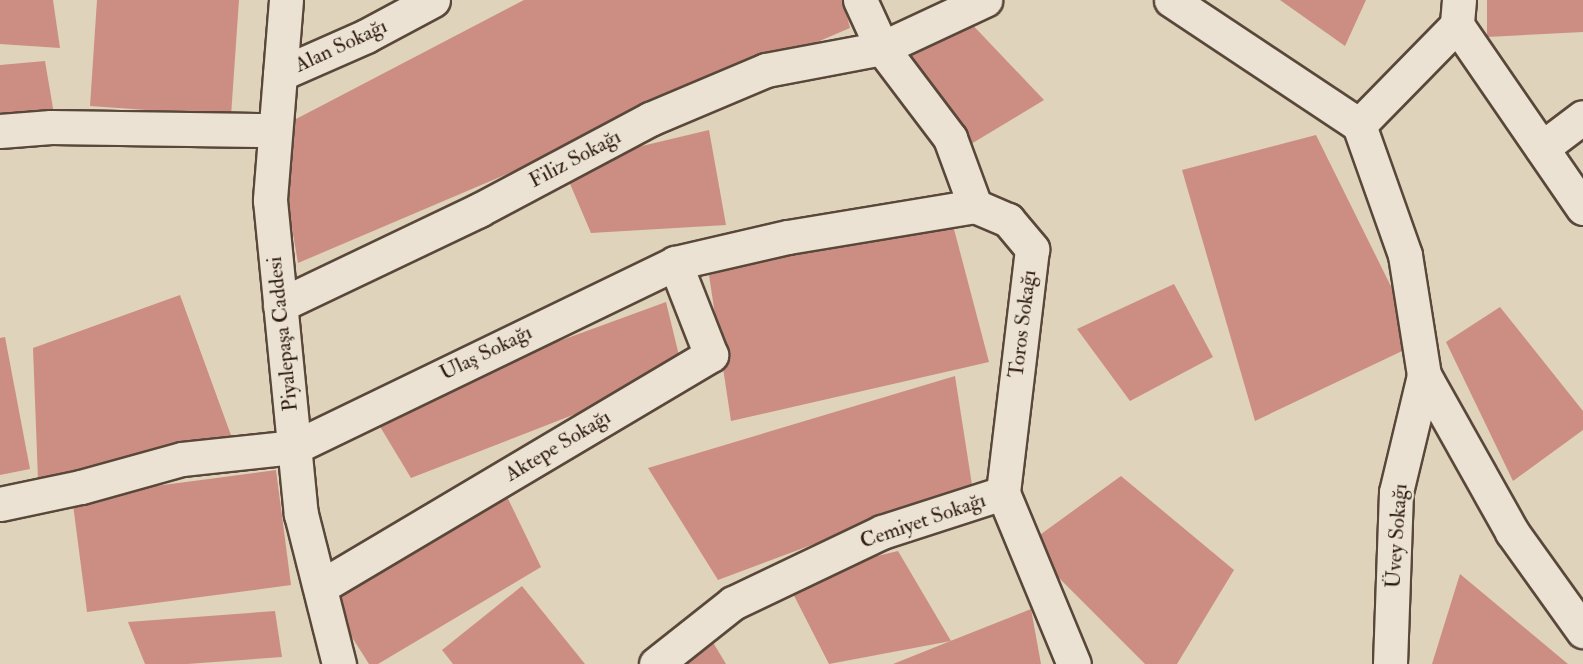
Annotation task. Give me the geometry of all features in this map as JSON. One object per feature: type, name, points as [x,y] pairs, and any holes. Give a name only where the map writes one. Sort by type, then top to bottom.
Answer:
[{"type":"street","name":"Piyalepaşa Caddesi","points":[[286,0],[270,200],[301,514],[339,664]]},
{"type":"street","name":"Alan Sokağı","points":[[280,74],[366,36],[433,0]]},
{"type":"street","points":[[860,0],[882,48],[950,138],[975,206]]},
{"type":"street","name":"Filiz Sokağı","points":[[280,305],[479,210],[650,119],[766,70],[882,48],[985,0]]},
{"type":"street","points":[[1172,0],[1359,125],[1405,255],[1424,375],[1512,532],[1583,631]]},
{"type":"street","points":[[1359,125],[1458,13],[1542,148],[1583,208]]},
{"type":"street","points":[[1542,148],[1583,117]]},
{"type":"street","points":[[0,131],[51,127],[275,130]]},
{"type":"street","name":"Ulaş Sokağı","points":[[0,504],[81,487],[182,459],[295,447],[675,263],[788,237],[975,206]]},
{"type":"street","name":"Toros Sokağı","points":[[975,206],[1008,220],[1032,249],[1003,493]]},
{"type":"street","name":"Aktepe Sokağı","points":[[320,587],[711,355],[675,263]]},
{"type":"street","name":"Üvey Sokağı","points":[[1390,664],[1396,492],[1424,375]]},
{"type":"street","name":"Cemiyet Sokağı","points":[[656,664],[733,603],[882,532],[1003,493],[1074,664]]},
{"type":"building","points":[[0,0],[53,0],[60,48],[0,44]]},
{"type":"building","points":[[97,0],[239,0],[231,116],[90,106]]},
{"type":"building","points":[[524,0],[843,0],[850,28],[298,263],[275,130]]},
{"type":"building","points":[[1280,0],[1366,0],[1345,46]]},
{"type":"building","points":[[1487,0],[1583,0],[1583,32],[1487,37]]},
{"type":"building","points":[[966,18],[1044,100],[971,144],[890,51]]},
{"type":"building","points":[[45,61],[54,114],[0,118],[0,65]]},
{"type":"building","points":[[709,130],[726,225],[591,233],[562,165]]},
{"type":"building","points":[[1316,135],[1419,343],[1255,421],[1182,170]]},
{"type":"building","points":[[949,210],[989,362],[731,421],[709,275]]},
{"type":"building","points":[[1174,284],[1213,357],[1130,401],[1077,329]]},
{"type":"building","points":[[180,295],[232,438],[38,480],[33,348]]},
{"type":"building","points":[[666,302],[683,372],[411,478],[370,410]]},
{"type":"building","points":[[1500,307],[1583,411],[1583,430],[1513,481],[1446,342]]},
{"type":"building","points":[[5,337],[30,469],[0,475],[0,338]]},
{"type":"building","points":[[955,376],[972,485],[718,580],[648,468]]},
{"type":"building","points":[[276,470],[291,585],[87,612],[72,497]]},
{"type":"building","points":[[1121,476],[1234,570],[1177,664],[1145,664],[1026,545]]},
{"type":"building","points":[[499,480],[541,567],[378,664],[369,664],[320,587]]},
{"type":"building","points":[[898,551],[951,641],[829,664],[785,578]]},
{"type":"building","points":[[1460,574],[1568,664],[1432,664]]},
{"type":"building","points":[[522,586],[585,664],[453,664],[442,650]]},
{"type":"building","points":[[1031,609],[1041,664],[893,664],[953,640]]},
{"type":"building","points":[[275,611],[282,657],[187,664],[145,664],[128,622]]},
{"type":"building","points":[[711,639],[726,664],[675,664]]}]
